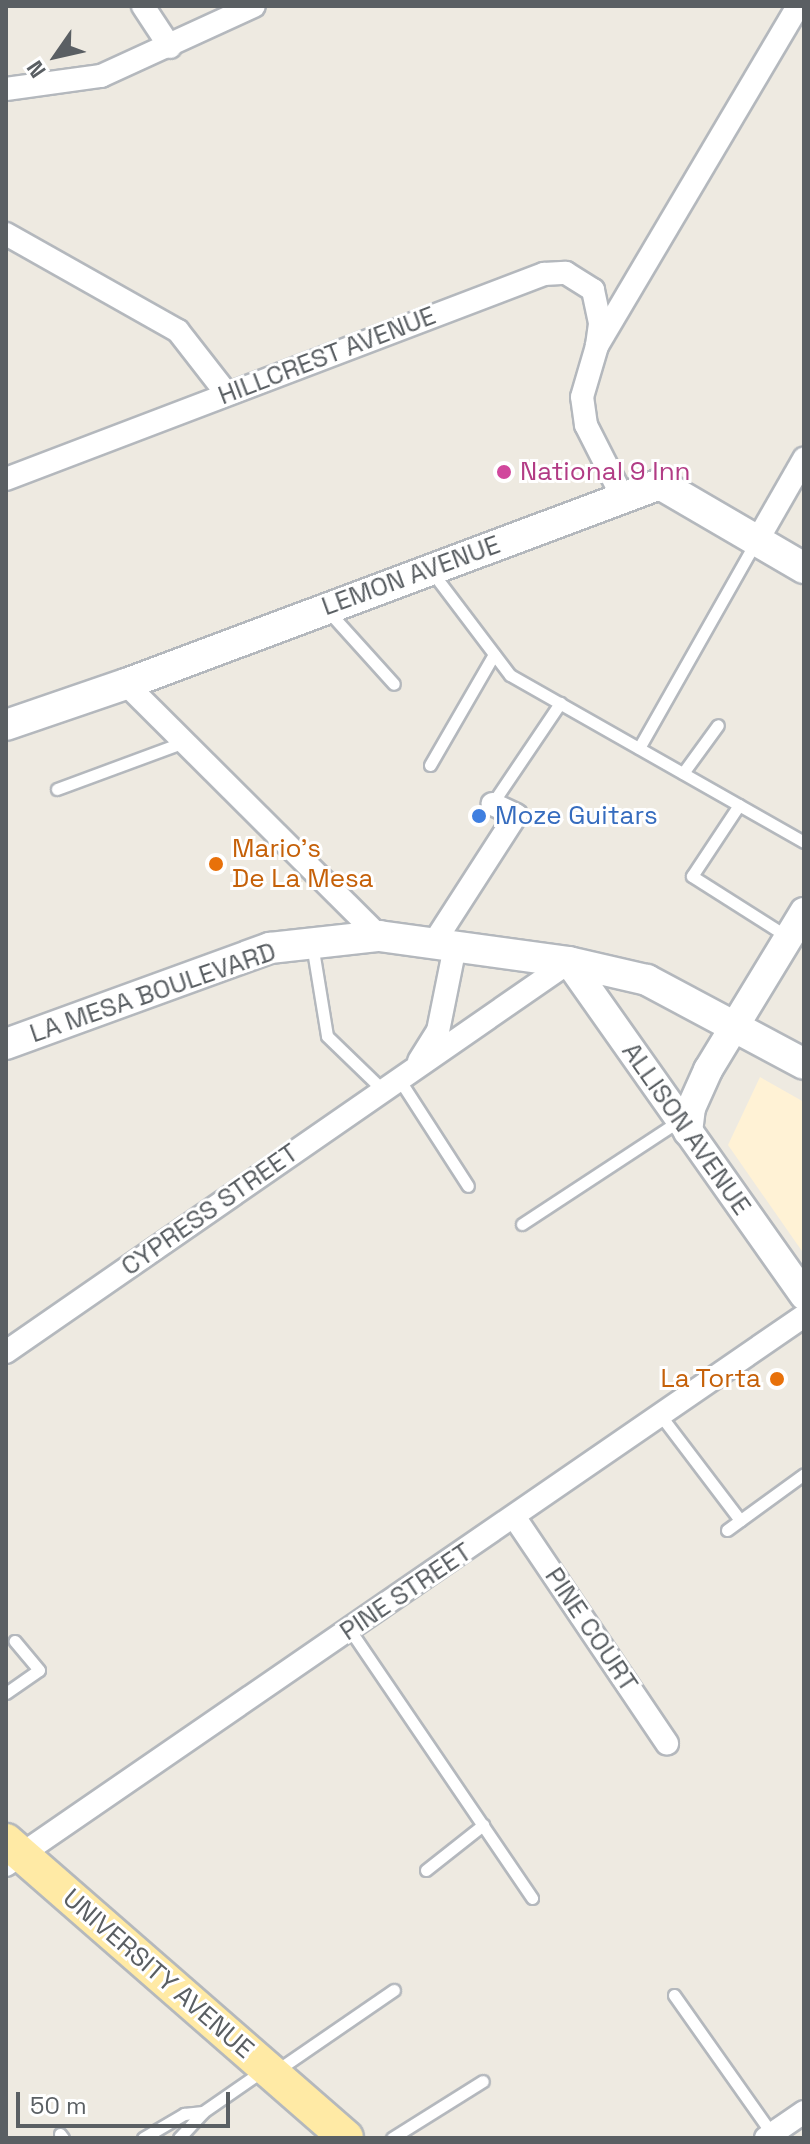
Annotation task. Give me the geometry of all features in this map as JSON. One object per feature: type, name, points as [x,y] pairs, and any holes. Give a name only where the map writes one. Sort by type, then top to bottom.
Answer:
[{"type":"main road","name":"LEMON AVENUE","points":[[6,725],[126,684],[660,484],[804,568]]},
{"type":"main road","name":"LA MESA BOULEVARD","points":[[6,1044],[270,948],[379,936],[569,962],[647,980],[738,1025],[804,1064]]},
{"type":"main road","name":"UNIVERSITY AVENUE","points":[[11,1853],[346,2138]]},
{"type":"street","points":[[143,6],[170,47]]},
{"type":"street","points":[[6,89],[101,76],[254,6]]},
{"type":"street","name":"HILLCREST AVENUE","points":[[597,346],[798,6]]},
{"type":"street","points":[[6,234],[178,331],[227,394]]},
{"type":"street","name":"HILLCREST AVENUE","points":[[6,479],[555,272],[576,277],[593,290],[600,324],[582,397],[586,425],[623,498]]},
{"type":"street","points":[[757,541],[804,459]]},
{"type":"street","points":[[126,684],[379,936]]},
{"type":"street","points":[[444,945],[516,815],[492,804]]},
{"type":"street","points":[[684,1126],[696,1095],[804,912]]},
{"type":"street","name":"CYPRESS STREET","points":[[399,1079],[438,1031],[444,945]]},
{"type":"street","name":"CYPRESS STREET","points":[[6,1352],[569,962]]},
{"type":"street","name":"ALLISON AVENUE","points":[[569,962],[804,1295]]},
{"type":"street","name":"PINE STREET","points":[[11,1853],[350,1630],[804,1316]]},
{"type":"street","name":"PINE COURT","points":[[515,1518],[667,1743]]},
{"type":"street","points":[[769,2136],[804,2112]]},
{"type":"lane","points":[[639,748],[757,541]]},
{"type":"lane","points":[[429,568],[510,675],[804,842]]},
{"type":"lane","points":[[325,608],[394,684]]},
{"type":"lane","points":[[430,765],[494,654]]},
{"type":"lane","points":[[492,804],[560,703]]},
{"type":"lane","points":[[683,773],[718,725]]},
{"type":"lane","points":[[57,789],[185,742]]},
{"type":"lane","points":[[739,805],[692,876],[789,937]]},
{"type":"lane","points":[[312,944],[327,1036],[399,1079],[468,1186]]},
{"type":"lane","points":[[522,1224],[684,1126]]},
{"type":"lane","points":[[661,1416],[740,1520]]},
{"type":"lane","points":[[727,1530],[804,1474]]},
{"type":"lane","points":[[350,1630],[532,1898]]},
{"type":"lane","points":[[6,1693],[39,1670],[15,1641]]},
{"type":"lane","points":[[426,1870],[483,1825]]},
{"type":"lane","points":[[179,2138],[203,2112],[394,1990]]},
{"type":"lane","points":[[674,1995],[769,2136]]},
{"type":"lane","points":[[392,2138],[483,2081]]},
{"type":"lane","points":[[143,2138],[184,2114],[203,2112]]},
{"type":"shaded area","points":[[760,1077],[804,1102],[804,1254],[728,1145]]},
{"type":"place","name":"National 9 Inn","points":[[504,472]]},
{"type":"place","name":"Moze Guitars","points":[[479,816]]},
{"type":"place","name":"Mario's De La Mesa","points":[[216,864]]},
{"type":"place","name":"La Torta","points":[[777,1379]]}]
